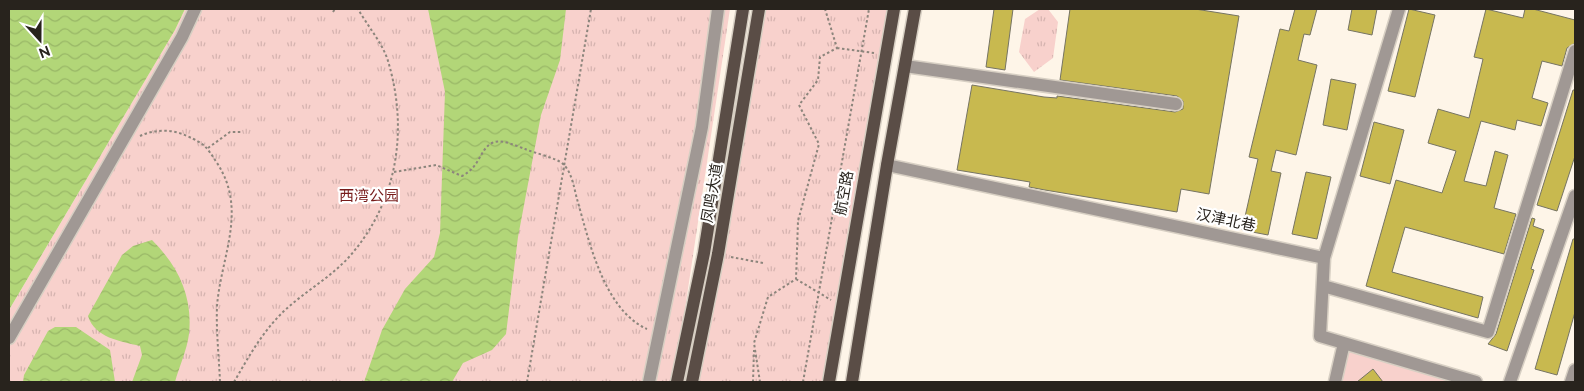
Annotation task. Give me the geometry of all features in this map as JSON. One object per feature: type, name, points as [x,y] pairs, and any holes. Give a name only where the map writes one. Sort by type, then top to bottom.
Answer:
[{"type":"main road","name":"凤鸣大道","points":[[678,382],[704,253],[743,9]]},
{"type":"main road","name":"凤鸣大道","points":[[692,382],[718,254],[759,9]]},
{"type":"main road","name":"航空路","points":[[829,382],[894,9]]},
{"type":"main road","points":[[852,382],[886,165],[915,9]]},
{"type":"street","points":[[9,338],[182,36],[195,9]]},
{"type":"street","points":[[649,382],[702,127],[718,9]]},
{"type":"street","points":[[1399,9],[1324,258],[1320,336],[1476,382]]},
{"type":"street","points":[[1323,286],[1488,332],[1575,51]]},
{"type":"street","points":[[905,66],[1176,104]]},
{"type":"street","name":"汉津北巷","points":[[886,165],[1324,258]]},
{"type":"street","points":[[1510,382],[1575,196]]},
{"type":"street","points":[[1335,382],[1344,343]]},
{"type":"street","points":[[1572,382],[1575,370]]},
{"type":"path","points":[[332,12],[335,9]]},
{"type":"path","points":[[234,382],[254,347],[282,313],[348,258],[382,206],[394,172],[398,118],[388,60],[358,9]]},
{"type":"path","points":[[527,382],[590,9]]},
{"type":"path","points":[[825,9],[837,48]]},
{"type":"path","points":[[803,382],[869,9]]},
{"type":"path","points":[[796,279],[798,221],[819,144],[799,105],[818,80],[820,57],[837,48],[885,55]]},
{"type":"path","points":[[118,147],[152,130],[182,133],[205,144],[223,172],[232,198],[232,230],[217,306],[220,382]]},
{"type":"path","points":[[208,148],[230,132],[242,132]]},
{"type":"path","points":[[394,172],[436,165],[462,176],[473,170],[485,149],[493,142],[505,142],[563,164],[570,175],[590,245],[611,296],[639,325],[658,334]]},
{"type":"path","points":[[718,254],[763,263]]},
{"type":"path","points":[[796,279],[842,306]]},
{"type":"path","points":[[753,382],[754,343],[768,297],[796,279]]},
{"type":"path","points":[[754,343],[760,382]]},
{"type":"green space","name":"西湾公园","points":[[185,9],[730,9],[674,382],[9,382],[9,310],[175,30]]},
{"type":"green space","points":[[759,9],[895,9],[830,382],[692,382]]},
{"type":"green space","points":[[1040,9],[1048,9],[1058,22],[1053,58],[1034,72],[1019,52],[1025,19]]},
{"type":"green space","points":[[1346,349],[1463,382],[1339,382]]},
{"type":"water","points":[[9,9],[185,9],[175,30],[9,310]]},
{"type":"water","points":[[428,9],[566,9],[560,60],[541,115],[518,237],[506,334],[492,350],[463,363],[452,382],[364,382],[382,330],[405,289],[434,257],[440,233],[445,92]]},
{"type":"water","points":[[152,240],[176,271],[186,294],[189,307],[188,340],[175,382],[132,382],[142,355],[140,346],[102,334],[91,323],[88,316],[122,255],[133,246]]},
{"type":"water","points":[[55,327],[76,327],[110,350],[115,382],[23,382],[24,375],[48,331]]},
{"type":"building","points":[[994,9],[1013,9],[1005,70],[986,67]]},
{"type":"building","points":[[1070,9],[1195,9],[1239,16],[1209,194],[1181,189],[1177,212],[1029,187],[1030,182],[957,170],[972,85],[1044,97],[1057,98],[1057,96],[1175,112],[1183,109],[1183,101],[1177,96],[1060,80]]},
{"type":"building","points":[[1295,9],[1317,9],[1310,35],[1304,34],[1298,60],[1317,65],[1296,155],[1276,150],[1271,171],[1281,173],[1268,235],[1242,230],[1258,159],[1249,157],[1280,29],[1289,31]]},
{"type":"building","points":[[1352,9],[1377,9],[1372,35],[1348,30]]},
{"type":"building","points":[[1409,9],[1435,15],[1415,97],[1388,91]]},
{"type":"building","points":[[1486,9],[1523,18],[1525,9],[1533,9],[1575,20],[1575,43],[1567,48],[1562,66],[1542,61],[1532,98],[1548,103],[1541,126],[1517,120],[1515,130],[1481,121],[1464,181],[1486,186],[1495,151],[1508,155],[1494,208],[1516,214],[1504,254],[1405,227],[1392,272],[1483,297],[1478,318],[1366,286],[1396,180],[1442,193],[1456,151],[1428,143],[1438,109],[1469,118],[1483,59],[1474,57]]},
{"type":"building","points":[[1331,79],[1356,84],[1347,130],[1323,125]]},
{"type":"building","points":[[1573,90],[1575,90],[1575,156],[1557,211],[1537,205]]},
{"type":"building","points":[[1374,122],[1404,130],[1390,184],[1360,176]]},
{"type":"building","points":[[1306,172],[1331,177],[1317,239],[1292,234]]},
{"type":"building","points":[[1532,218],[1535,219],[1533,226],[1544,230],[1531,269],[1534,270],[1507,351],[1488,344],[1496,334]]},
{"type":"building","points":[[1573,239],[1575,239],[1575,312],[1557,375],[1535,369]]},
{"type":"building","points":[[1373,369],[1383,382],[1357,382]]}]
